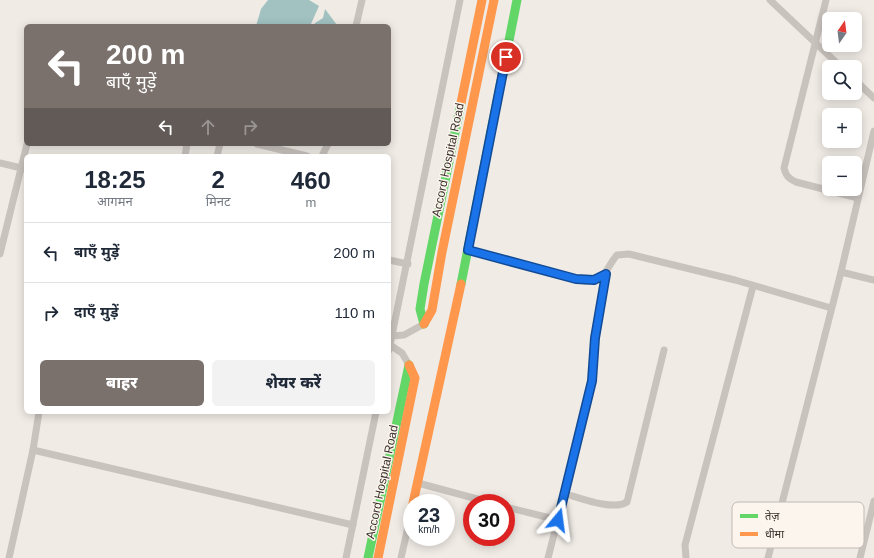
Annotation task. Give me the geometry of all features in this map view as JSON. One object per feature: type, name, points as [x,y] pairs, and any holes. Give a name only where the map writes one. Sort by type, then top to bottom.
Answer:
[{"type":"street","points":[[356,24],[362,0]]},
{"type":"street","points":[[391,342],[392,319],[408,264],[458,0]]},
{"type":"street","points":[[392,336],[404,335],[424,324],[420,308],[424,284],[482,0]]},
{"type":"street","name":"Accord Hospital Road","points":[[424,324],[432,310],[442,252],[494,0]]},
{"type":"street","points":[[415,494],[468,250],[517,0]]},
{"type":"street","points":[[770,0],[833,60]]},
{"type":"street","points":[[826,0],[814,43],[784,168],[786,175],[796,182],[858,198]]},
{"type":"street","points":[[862,87],[874,98]]},
{"type":"street","points":[[782,502],[841,272],[874,131]]},
{"type":"street","points":[[265,146],[299,154]]},
{"type":"street","points":[[0,163],[24,169],[0,254]]},
{"type":"street","points":[[468,250],[576,279],[594,280],[606,274]]},
{"type":"street","points":[[548,558],[566,494],[592,381],[595,338],[606,274],[617,255],[629,254],[831,308]]},
{"type":"street","points":[[391,260],[408,264]]},
{"type":"street","points":[[841,272],[874,280]]},
{"type":"street","points":[[686,558],[685,545],[753,286]]},
{"type":"street","points":[[368,558],[409,365],[402,353],[391,348]]},
{"type":"street","points":[[566,494],[611,505],[622,505],[627,502],[664,350]]},
{"type":"street","name":"Accord Hospital Road","points":[[378,558],[416,378],[409,365]]},
{"type":"street","points":[[9,558],[33,450],[38,414]]},
{"type":"street","points":[[346,558],[376,414]]},
{"type":"street","points":[[33,450],[353,525]]},
{"type":"street","points":[[418,484],[463,496]]},
{"type":"street","points":[[864,542],[874,501]]},
{"type":"street","points":[[515,509],[558,520]]},
{"type":"street","points":[[401,558],[404,546]]},
{"type":"street","points":[[768,558],[771,548]]},
{"type":"street","points":[[860,558],[862,548]]},
{"type":"water","points":[[268,0],[309,0],[319,6],[311,24],[257,24],[261,9]]},
{"type":"water","points":[[325,9],[336,24],[315,24],[323,18]]},
{"type":"traffic: fast","points":[[461,284],[517,0]]},
{"type":"traffic: fast","points":[[424,324],[420,309],[424,284],[461,103]]},
{"type":"traffic: fast","points":[[368,558],[409,365]]},
{"type":"traffic: slow","points":[[461,103],[482,0]]},
{"type":"traffic: slow","points":[[424,324],[432,310],[442,252],[494,0]]},
{"type":"traffic: slow","points":[[415,494],[461,284]]},
{"type":"traffic: slow","points":[[378,558],[415,378],[409,365]]},
{"type":"route","points":[[506,57],[468,250],[576,279],[594,280],[601,278],[606,274],[595,338],[592,381],[588,402],[566,494],[558,520]]}]
